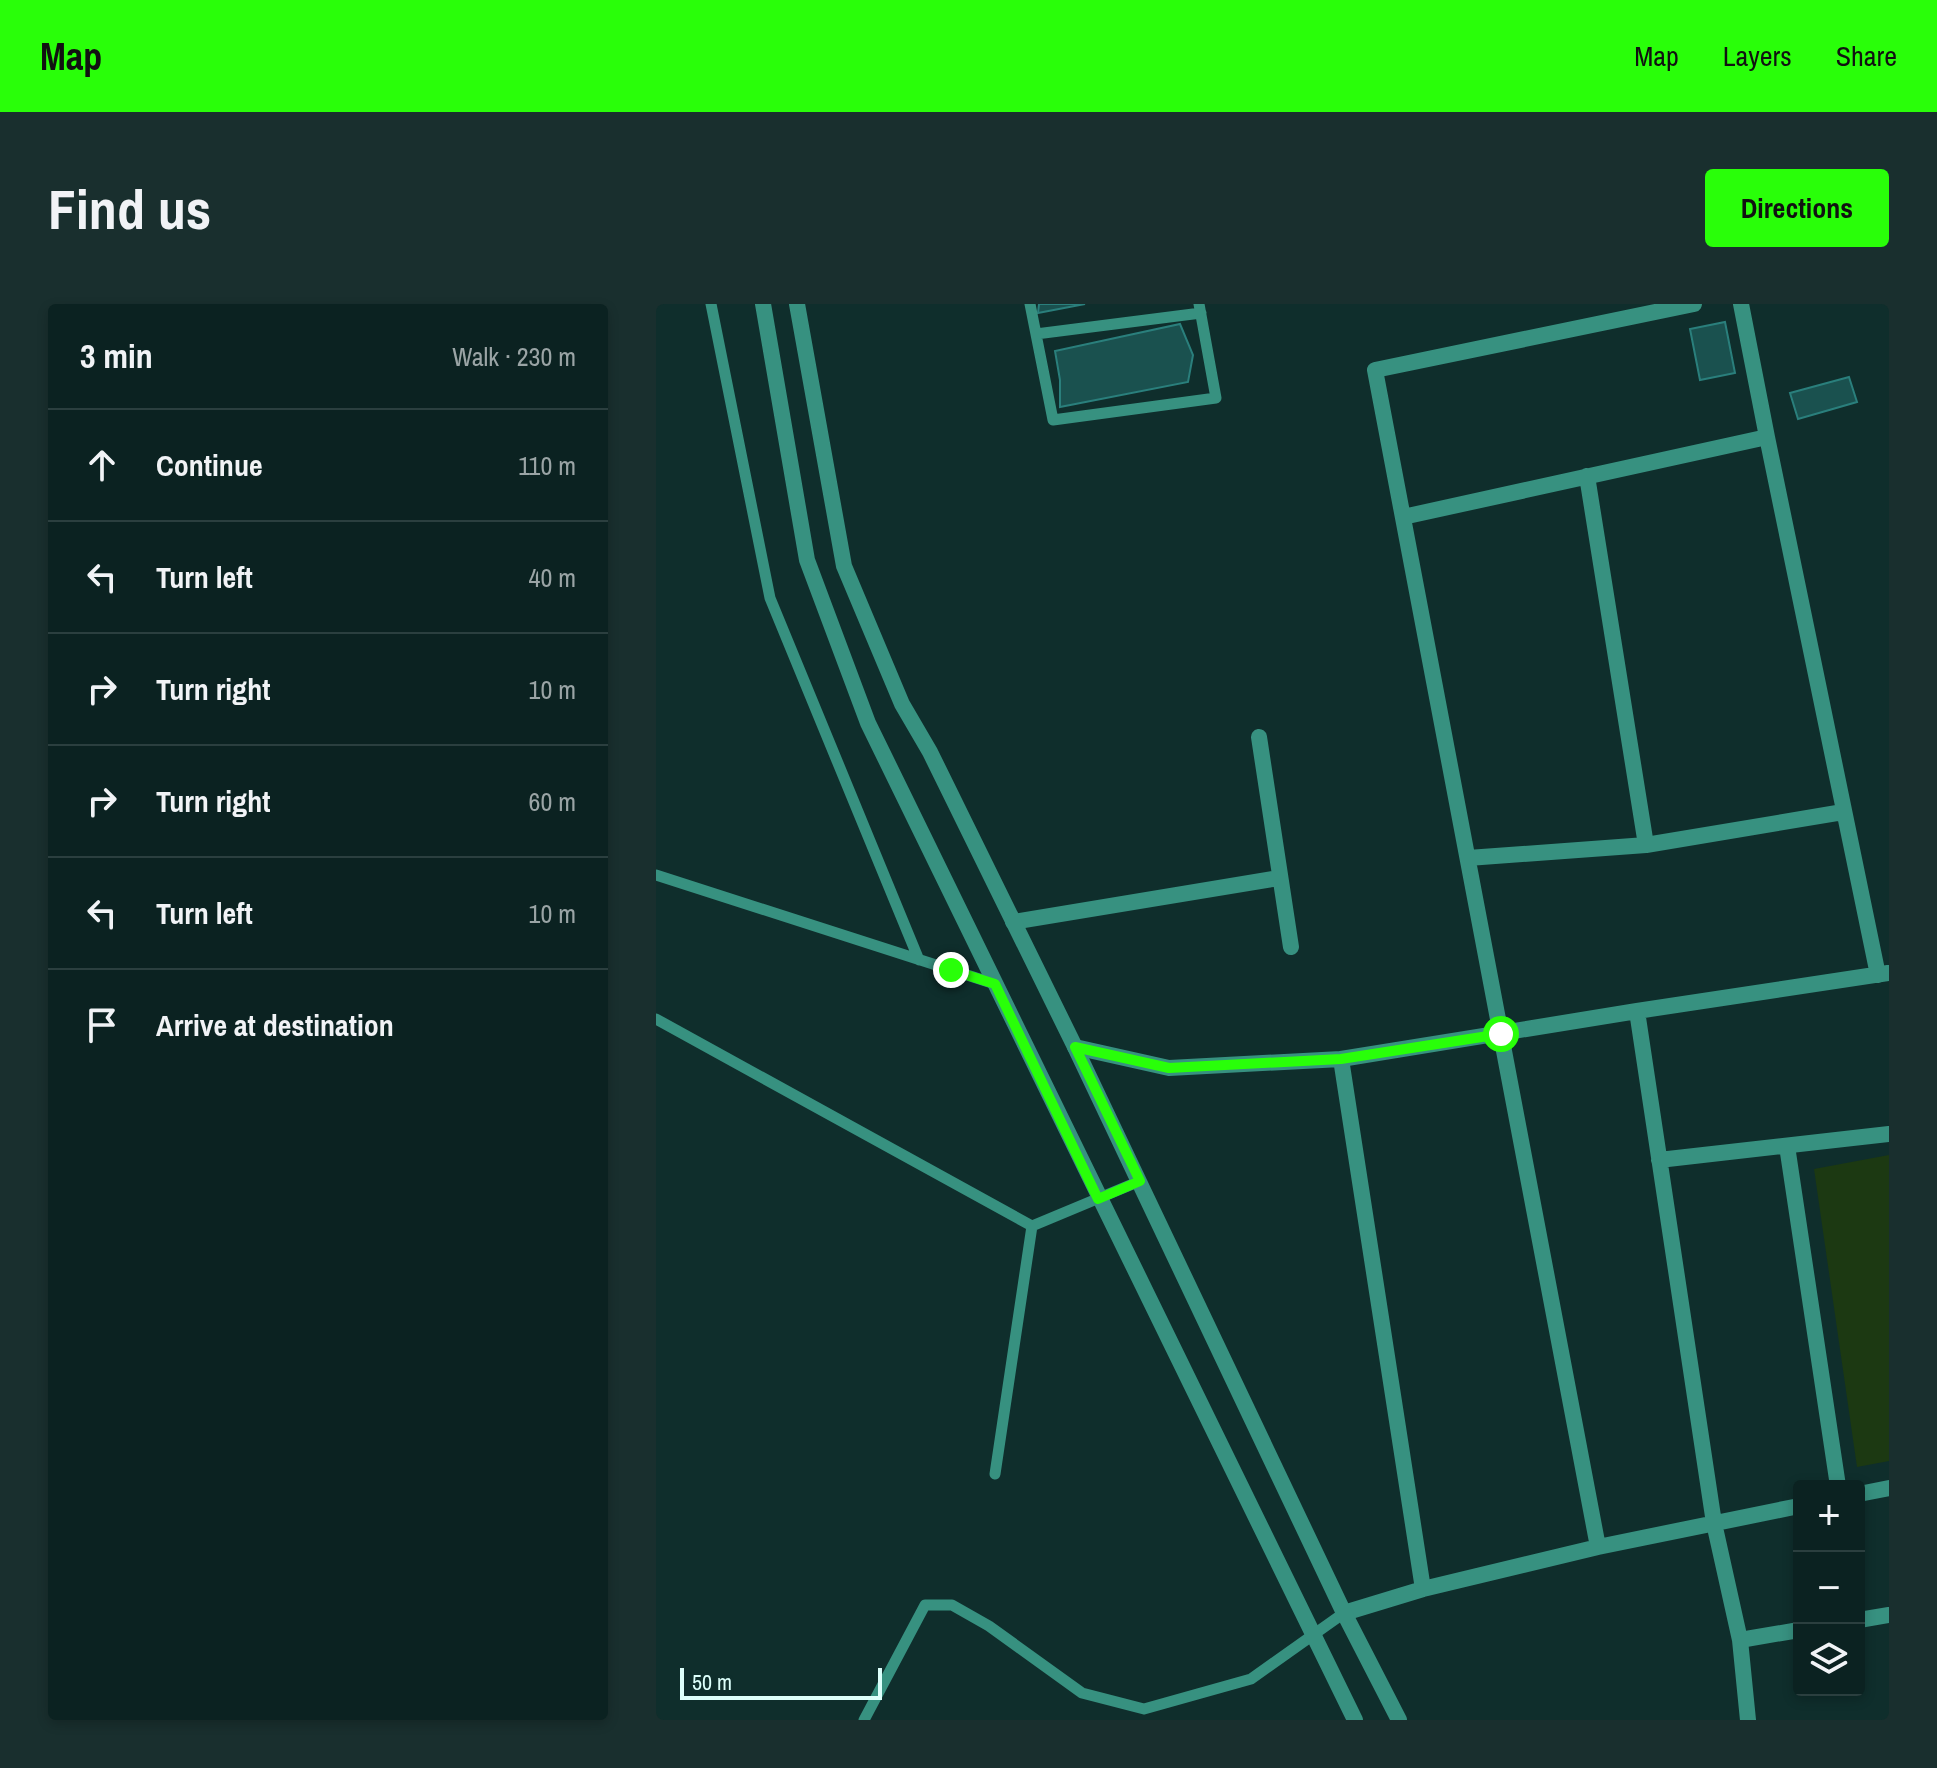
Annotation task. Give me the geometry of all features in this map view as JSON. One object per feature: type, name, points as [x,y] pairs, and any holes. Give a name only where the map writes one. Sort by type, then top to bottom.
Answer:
[{"type":"street","points":[[763,304],[807,560],[868,723],[1355,1720]]},
{"type":"street","points":[[797,304],[844,566],[902,704],[930,752],[1075,1047],[1344,1613],[1399,1720]]},
{"type":"street","points":[[1598,1547],[1375,370],[1694,304]]},
{"type":"street","points":[[1075,1047],[1169,1068],[1341,1059],[1884,974],[1843,812],[1741,304]]},
{"type":"street","points":[[1403,517],[1767,437]]},
{"type":"street","points":[[1587,476],[1646,845]]},
{"type":"street","points":[[1259,737],[1291,947]]},
{"type":"street","points":[[1468,858],[1646,845],[1843,812]]},
{"type":"street","points":[[1013,922],[1279,878]]},
{"type":"street","points":[[1637,1011],[1714,1523],[1740,1640],[1748,1720]]},
{"type":"street","points":[[1341,1059],[1423,1589]]},
{"type":"street","points":[[1659,1160],[1889,1134]]},
{"type":"street","points":[[1787,1146],[1837,1480]]},
{"type":"street","points":[[1865,1493],[1889,1488]]},
{"type":"street","points":[[1344,1613],[1423,1589],[1598,1547],[1793,1507]]},
{"type":"street","points":[[1865,1619],[1889,1615]]},
{"type":"street","points":[[1740,1640],[1793,1631]]},
{"type":"lane","points":[[711,304],[770,598],[919,960]]},
{"type":"lane","points":[[1030,304],[1053,420],[1216,398],[1200,308],[1036,334]]},
{"type":"lane","points":[[656,875],[995,984]]},
{"type":"lane","points":[[656,1019],[1032,1226]]},
{"type":"lane","points":[[1032,1226],[1140,1181]]},
{"type":"lane","points":[[995,1474],[1032,1226]]},
{"type":"lane","points":[[864,1720],[925,1605],[952,1605],[989,1626],[1082,1693],[1144,1709],[1251,1679],[1344,1613]]},
{"type":"green space","points":[[1889,1155],[1889,1461],[1857,1467],[1814,1169]]},
{"type":"building","points":[[1039,304],[1085,304],[1038,313]]},
{"type":"building","points":[[1725,322],[1735,373],[1700,380],[1690,329]]},
{"type":"building","points":[[1180,324],[1193,355],[1188,382],[1060,407],[1060,380],[1055,351]]},
{"type":"building","points":[[1849,377],[1857,402],[1798,419],[1790,393]]},
{"type":"route","points":[[951,970],[995,984],[1098,1199],[1140,1181],[1075,1047],[1169,1068],[1341,1059],[1501,1034]]}]
